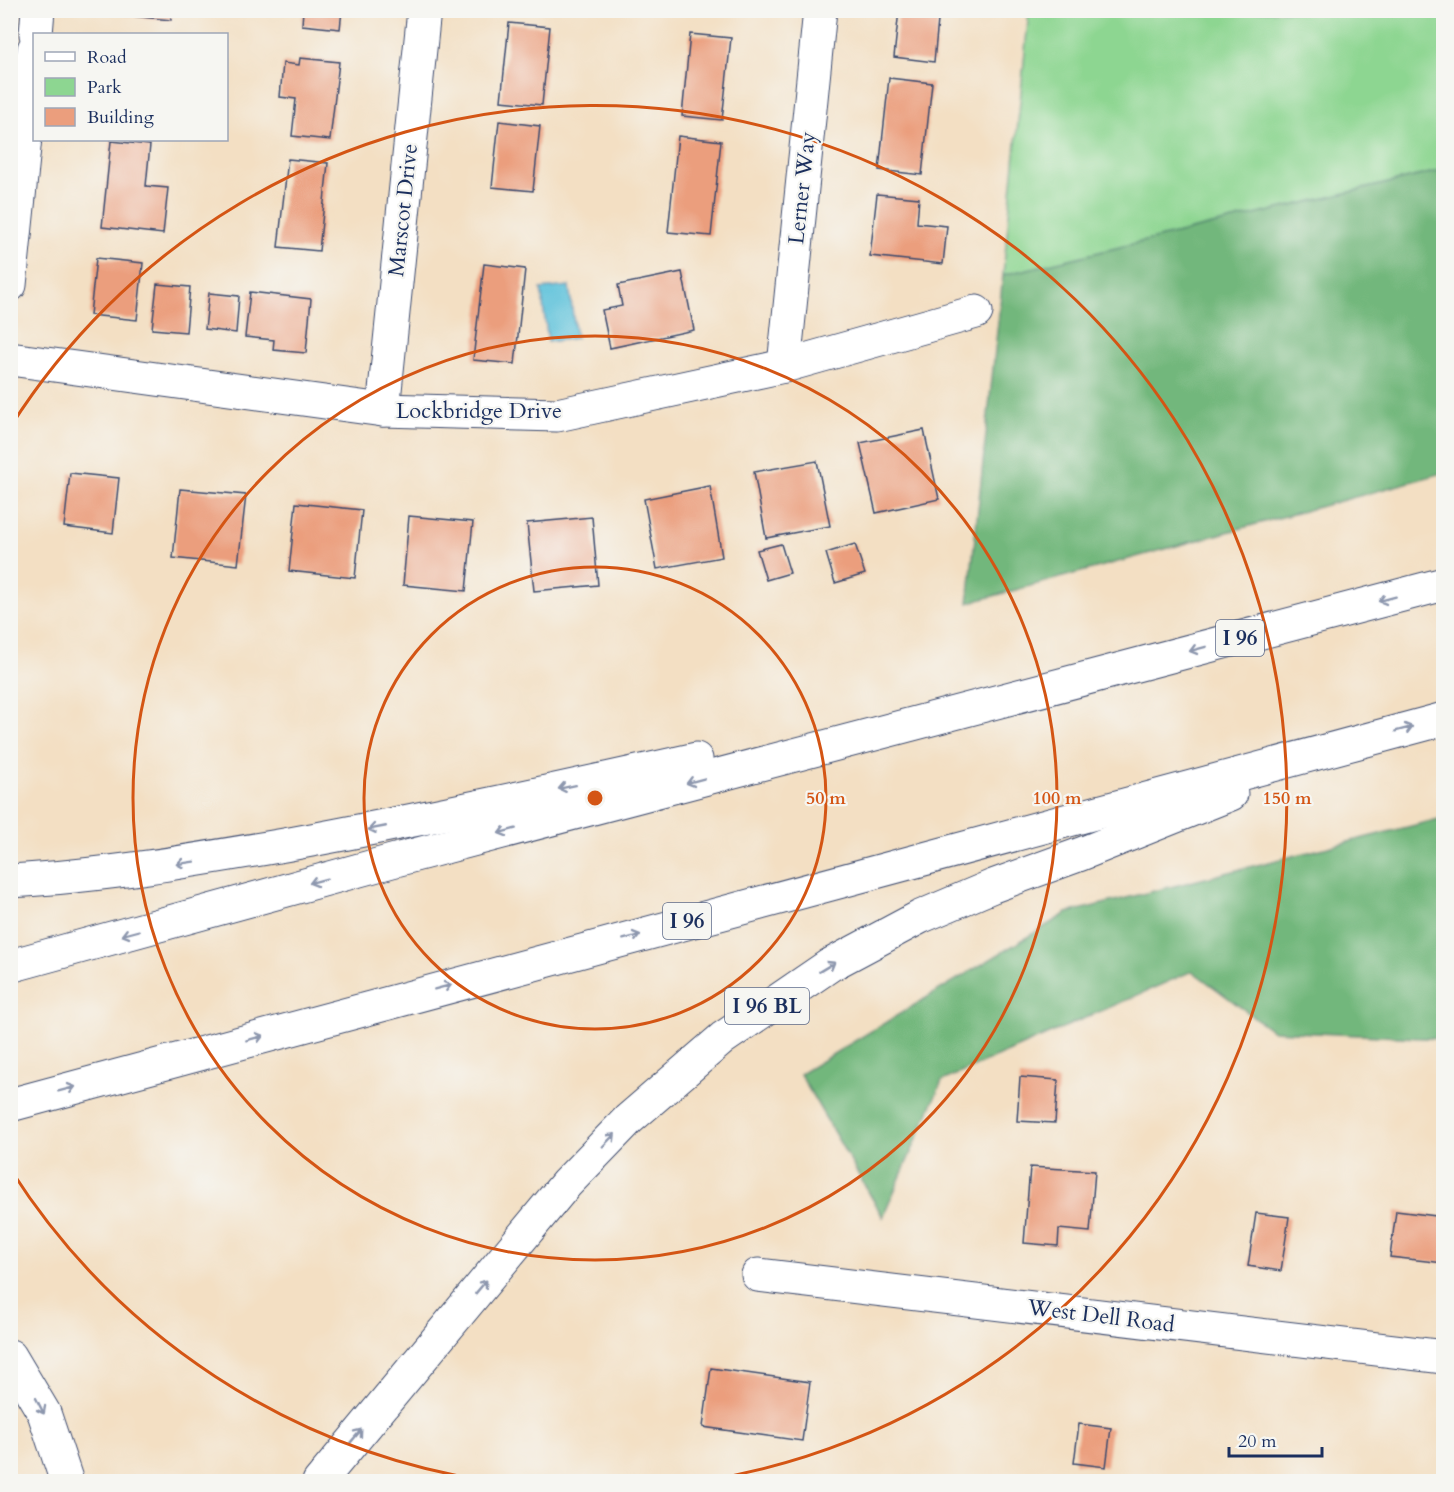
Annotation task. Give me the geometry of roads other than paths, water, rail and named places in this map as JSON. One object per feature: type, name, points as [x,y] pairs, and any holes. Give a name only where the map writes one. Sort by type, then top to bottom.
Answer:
[{"type":"main road","points":[[36,33],[38,10]]},
{"type":"main road","name":"Marscot Drive","points":[[382,410],[424,10]]},
{"type":"main road","name":"Lerner Way","points":[[784,366],[820,10]]},
{"type":"main road","points":[[10,285],[33,59]]},
{"type":"main road","name":"Lockbridge Drive","points":[[10,359],[382,410],[558,415],[784,366],[976,312]]},
{"type":"main road","name":"I 96","points":[[10,966],[392,861],[1443,584]]},
{"type":"main road","points":[[10,881],[138,870],[342,834],[718,754],[1036,692]]},
{"type":"main road","name":"I 96","points":[[10,1105],[1443,719]]},
{"type":"main road","name":"I 96 BL","points":[[319,1482],[587,1162],[664,1086],[762,1009],[830,965],[960,899],[1081,854],[1365,740]]},
{"type":"main road","name":"West Dell Road","points":[[758,1275],[1443,1357]]},
{"type":"main road","points":[[10,1356],[44,1413],[67,1482]]},
{"type":"water","points":[[569,286],[576,338],[548,342],[541,289]]}]
